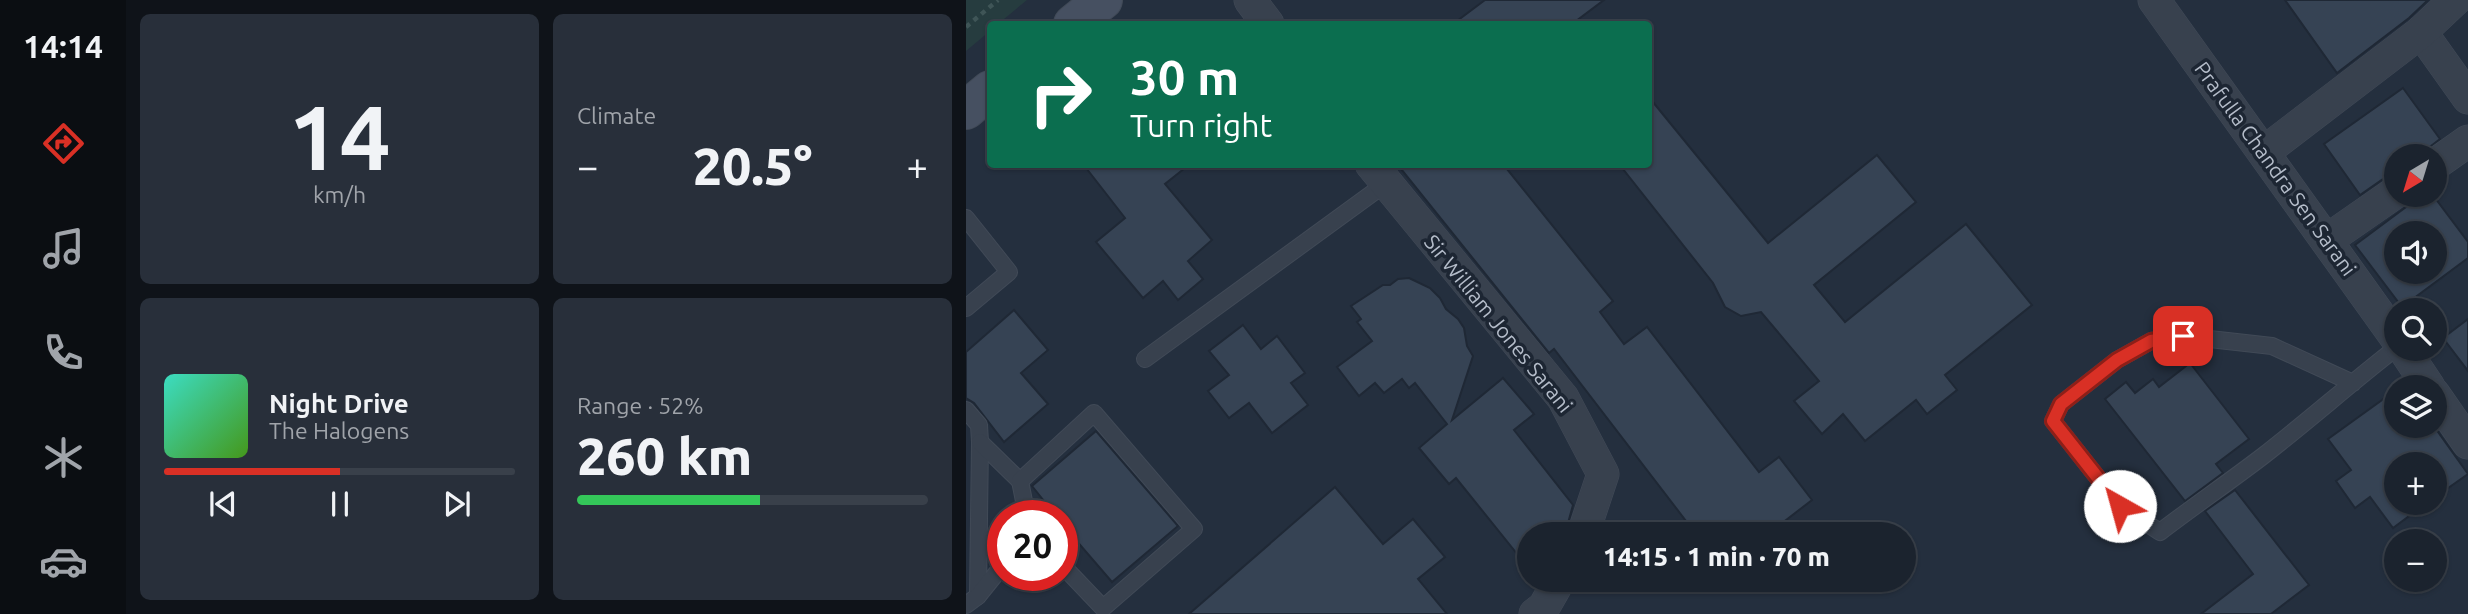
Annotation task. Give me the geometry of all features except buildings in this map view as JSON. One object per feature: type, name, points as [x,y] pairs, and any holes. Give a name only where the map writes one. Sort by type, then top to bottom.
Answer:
[{"type":"main road","points":[[1077,21],[1103,0]]},
{"type":"main road","points":[[966,110],[987,92]]},
{"type":"street","points":[[1250,0],[1266,21]]},
{"type":"street","name":"Prafulla Chandra Sen Sarani","points":[[2154,0],[2384,321]]},
{"type":"street","points":[[2264,152],[2421,32],[2455,0]]},
{"type":"street","points":[[2421,32],[2468,98]]},
{"type":"street","points":[[2447,156],[2468,141]]},
{"type":"street","name":"Sir William Jones Sarani","points":[[1378,174],[1563,398],[1602,474],[1587,522]]},
{"type":"street","points":[[2327,240],[2384,200]]},
{"type":"street","points":[[2447,413],[2468,443]]},
{"type":"street","points":[[1535,614],[1544,607],[1553,592]]},
{"type":"lane","points":[[1145,359],[1378,174]]},
{"type":"lane","points":[[966,218],[1009,272],[966,308]]},
{"type":"lane","points":[[2353,383],[2272,346],[2183,336],[2151,341],[2117,360],[2061,404],[2053,421],[2120,506],[2160,532],[2263,456],[2353,383],[2384,358]]},
{"type":"lane","points":[[966,410],[979,425],[980,442],[972,600]]},
{"type":"lane","points":[[1020,481],[1094,414],[1195,528],[1103,608],[1078,582]]},
{"type":"lane","points":[[980,442],[1020,481],[1024,500]]},
{"type":"lane","points":[[972,600],[987,583]]},
{"type":"path","points":[[966,27],[998,0]]},
{"type":"green space","points":[[966,0],[1027,0],[1002,21],[987,21],[987,34],[966,51]]},
{"type":"route","points":[[2120,506],[2053,421],[2061,404],[2117,360],[2151,341],[2183,336]]}]
